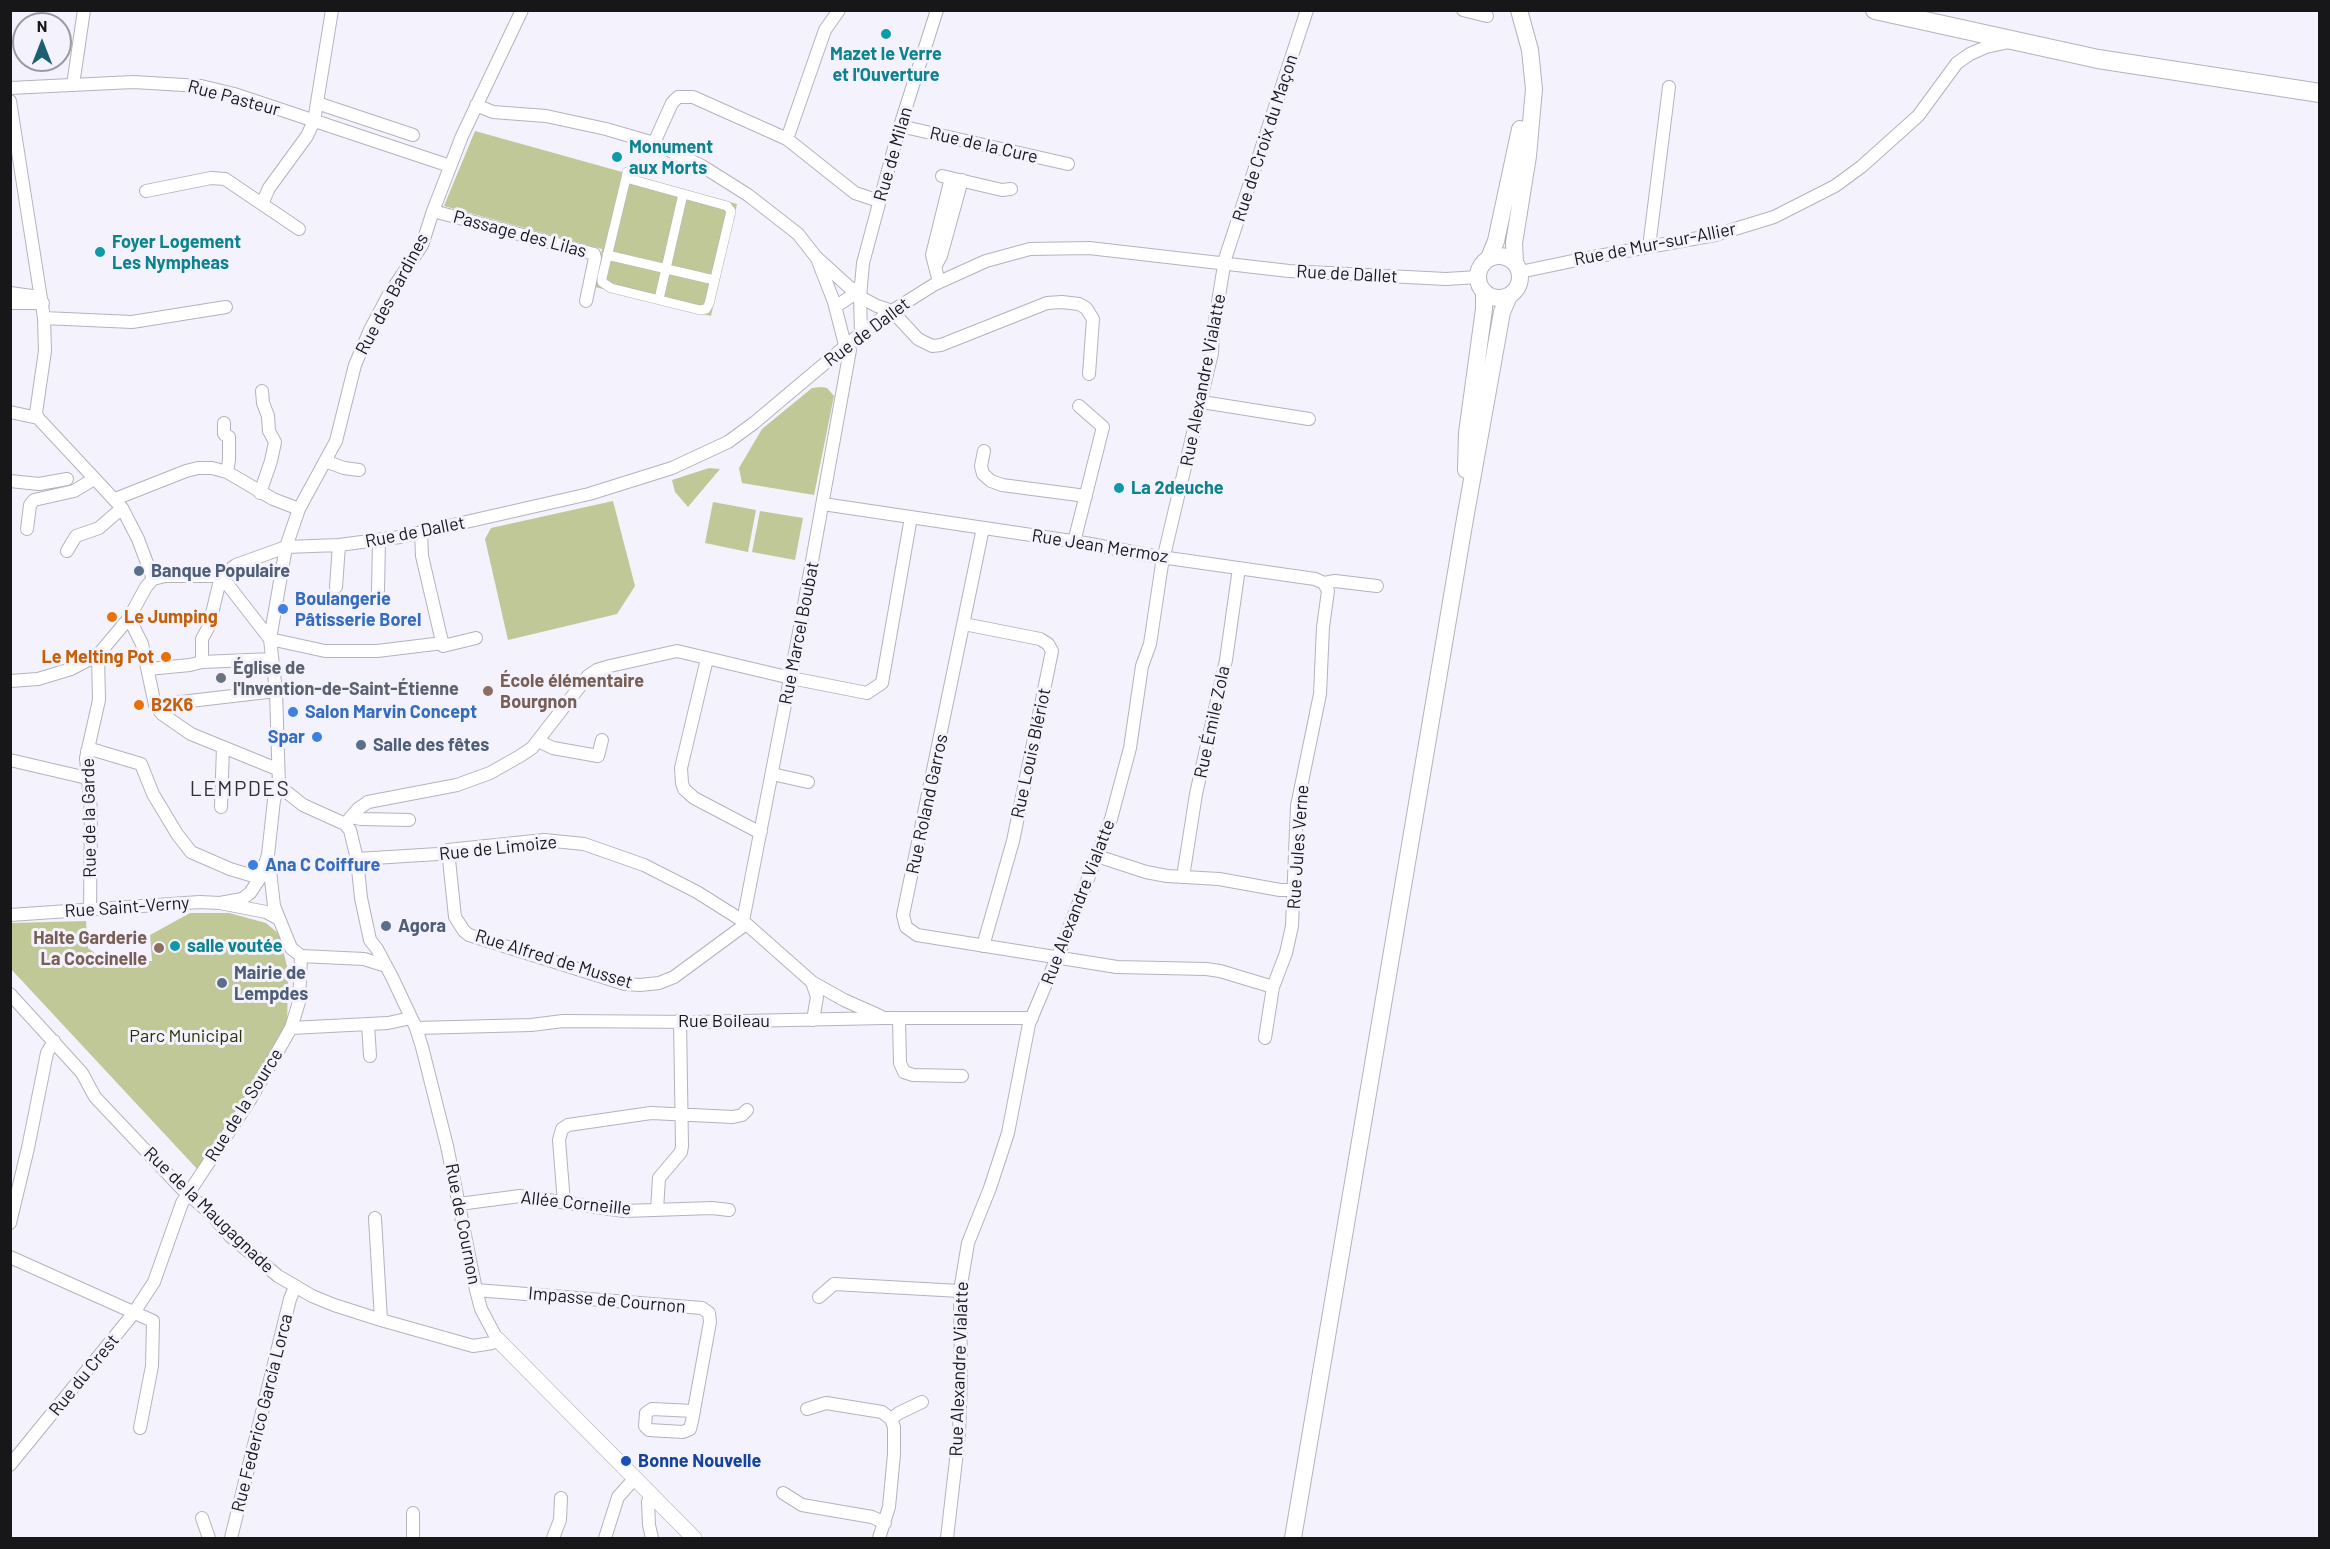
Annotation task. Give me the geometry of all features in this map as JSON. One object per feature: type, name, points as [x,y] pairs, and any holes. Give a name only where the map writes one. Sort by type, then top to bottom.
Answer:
[{"type":"main road","points":[[1465,519],[1467,433],[1484,309],[1480,266],[1489,258],[1496,241],[1516,154],[1523,108],[1519,53],[1506,10]]},
{"type":"main road","points":[[1293,1539],[1502,312],[1509,296],[1520,283],[1514,243],[1528,156],[1534,89],[1530,50],[1519,10]]},
{"type":"main road","points":[[1875,10],[2098,59],[2319,93]]},
{"type":"main road","points":[[1489,258],[1500,255],[1518,267]]},
{"type":"main road","points":[[1481,285],[1493,297],[1509,296]]},
{"type":"street","points":[[73,85],[84,10]]},
{"type":"street","points":[[262,204],[269,188],[307,136],[314,121],[332,10]]},
{"type":"street","name":"Rue des Bardines","points":[[268,855],[274,800],[279,786],[276,691],[270,639],[286,547],[299,509],[336,441],[356,365],[370,330],[383,305],[422,246],[450,166],[476,105],[522,10]]},
{"type":"street","points":[[787,139],[825,30],[839,10]]},
{"type":"street","name":"Rue de Milan","points":[[861,333],[855,289],[900,126],[936,10]]},
{"type":"street","name":"Rue de Croix du Maçon","points":[[1225,265],[1307,10]]},
{"type":"street","points":[[1463,10],[1487,16]]},
{"type":"street","name":"Rue de Mur-sur-Allier","points":[[1518,267],[1715,235],[1774,217],[1835,186],[1861,167],[1918,116],[1957,63],[1986,47],[2013,41]]},
{"type":"street","name":"Rue Pasteur","points":[[10,88],[133,82],[189,84],[234,94],[450,166]]},
{"type":"street","points":[[1649,247],[1669,87]]},
{"type":"street","points":[[654,143],[672,103],[678,97],[693,97],[787,139],[855,193],[879,201]]},
{"type":"street","points":[[10,100],[45,318],[45,351],[36,406],[38,418],[119,504],[138,539],[153,579]]},
{"type":"street","points":[[317,103],[413,135]]},
{"type":"street","points":[[476,105],[493,112],[572,121],[654,143],[702,166],[748,195],[798,234],[816,257],[877,306],[892,310],[918,339],[932,346],[941,345],[1047,303],[1079,304],[1086,308],[1093,320],[1089,374]]},
{"type":"street","name":"Rue de la Cure","points":[[900,126],[1068,164]]},
{"type":"street","points":[[627,175],[683,194],[727,206],[731,211],[706,309],[700,310],[608,287],[602,282],[627,175]]},
{"type":"street","points":[[146,191],[211,178],[225,178],[299,230]]},
{"type":"street","points":[[939,282],[935,267],[941,256],[952,178],[1002,190],[1011,189]]},
{"type":"street","points":[[659,300],[683,194]]},
{"type":"street","name":"Passage des Lilas","points":[[433,211],[594,254],[585,301]]},
{"type":"street","name":"Rue de Dallet","points":[[221,576],[236,565],[286,547],[379,541],[589,494],[672,468],[728,442],[892,310],[939,282],[986,261],[1030,249],[1059,247],[1116,250],[1289,272],[1446,279],[1481,285]]},
{"type":"street","points":[[607,255],[714,280]]},
{"type":"street","name":"Rue Marcel Boubat","points":[[745,923],[850,350],[846,345],[834,304],[816,257]]},
{"type":"street","name":"Rue Alexandre Vialatte","points":[[947,1539],[960,1422],[960,1291],[968,1243],[990,1188],[1008,1133],[1029,1024],[1111,819],[1130,748],[1142,666],[1150,644],[1164,556],[1212,353],[1213,333],[1225,265]]},
{"type":"street","points":[[834,304],[855,289]]},
{"type":"street","points":[[10,293],[43,300]]},
{"type":"street","points":[[10,303],[43,300]]},
{"type":"street","points":[[45,318],[132,322],[226,307]]},
{"type":"street","points":[[260,492],[275,442],[269,431],[262,391]]},
{"type":"street","points":[[1202,402],[1309,419]]},
{"type":"street","points":[[1074,542],[1103,427],[1078,406]]},
{"type":"street","points":[[10,412],[38,418]]},
{"type":"street","points":[[224,423],[224,434],[229,437],[227,472]]},
{"type":"street","points":[[984,451],[981,466],[983,474],[991,481],[1002,485],[1086,496]]},
{"type":"street","points":[[325,461],[344,468],[359,470]]},
{"type":"street","points":[[67,551],[76,536],[99,528],[119,504],[198,468],[227,472],[260,492],[299,509]]},
{"type":"street","points":[[10,481],[39,484],[94,478]]},
{"type":"street","points":[[27,529],[30,505],[34,500],[74,491],[94,478]]},
{"type":"street","name":"Rue Jean Mermoz","points":[[823,504],[1315,579],[1324,583],[1335,581],[1377,586]]},
{"type":"street","points":[[348,820],[368,802],[457,785],[476,779],[520,756],[532,748],[576,689],[597,670],[677,651],[790,678],[867,693],[882,683],[911,518]]},
{"type":"street","name":"Rue Roland Garros","points":[[983,528],[903,915],[906,927],[917,935],[1117,967],[1206,969],[1231,973],[1273,987]]},
{"type":"street","points":[[421,532],[422,556],[443,646],[476,638]]},
{"type":"street","points":[[378,591],[379,541]]},
{"type":"street","points":[[336,587],[339,545]]},
{"type":"street","name":"Rue Émile Zola","points":[[1183,877],[1196,794],[1226,660],[1239,568]]},
{"type":"street","points":[[10,681],[38,679],[71,669],[98,655],[129,618],[153,579],[165,576],[221,576]]},
{"type":"street","points":[[221,576],[270,639],[325,651],[377,651],[443,643]]},
{"type":"street","points":[[202,662],[202,639],[208,626],[221,576]]},
{"type":"street","name":"Rue Jules Verne","points":[[1265,1038],[1273,987],[1290,938],[1297,806],[1319,701],[1323,627],[1328,591],[1324,583]]},
{"type":"street","points":[[129,618],[142,644],[155,705],[169,720],[191,734],[277,769]]},
{"type":"street","name":"Rue Louis Blériot","points":[[964,624],[1040,639],[1048,644],[1052,651],[1012,841],[982,946]]},
{"type":"street","name":"Rue de la Garde","points":[[90,911],[91,811],[87,751],[99,700],[98,655]]},
{"type":"street","points":[[149,671],[202,662],[272,659]]},
{"type":"street","points":[[707,659],[681,768],[682,783],[684,789],[694,798],[761,831]]},
{"type":"street","points":[[155,705],[276,691]]},
{"type":"street","points":[[538,741],[553,748],[598,756],[602,740]]},
{"type":"street","points":[[221,807],[223,747]]},
{"type":"street","points":[[87,751],[94,750],[141,765],[153,794],[191,852],[230,869],[260,878]]},
{"type":"street","points":[[10,760],[87,778]]},
{"type":"street","points":[[772,774],[808,782]]},
{"type":"street","points":[[279,786],[303,805],[348,820],[409,820]]},
{"type":"street","points":[[348,820],[357,859],[361,898],[370,940],[364,959]]},
{"type":"street","name":"Rue de Limoize","points":[[357,859],[438,854],[448,850],[544,840],[584,844],[622,856],[697,892],[745,923],[812,982],[884,1018]]},
{"type":"street","name":"Rue Alfred de Musset","points":[[448,850],[455,916],[469,935],[625,984],[659,983],[674,977],[745,923]]},
{"type":"street","points":[[220,903],[242,899],[250,894],[260,878],[268,855]]},
{"type":"street","points":[[268,855],[272,895],[279,920],[291,948],[301,956],[364,959],[386,966]]},
{"type":"street","points":[[1096,856],[1146,872],[1294,890]]},
{"type":"street","name":"Rue Saint-Verny","points":[[10,915],[90,911],[189,902],[220,903]]},
{"type":"street","points":[[220,903],[266,912],[279,920]]},
{"type":"street","name":"Rue Saint-Verny","points":[[10,908],[34,912]]},
{"type":"street","name":"Rue de Cournon","points":[[370,940],[377,949],[414,1023],[447,1146],[476,1290],[481,1309],[497,1339],[694,1539]]},
{"type":"street","name":"Rue de la Source","points":[[154,1282],[182,1203],[250,1100],[291,1028],[299,1002],[301,956]]},
{"type":"street","points":[[812,982],[817,997],[813,1020]]},
{"type":"street","name":"Rue de la Maugagnade","points":[[10,994],[82,1073],[95,1097],[260,1263],[296,1287],[334,1305],[473,1346],[492,1343],[497,1339]]},
{"type":"street","points":[[838,1019],[844,1010],[844,1000]]},
{"type":"street","name":"Rue Boileau","points":[[291,1028],[414,1023],[531,1025],[563,1021],[680,1020],[707,1022],[884,1018],[1032,1018]]},
{"type":"street","points":[[899,1019],[900,1063],[904,1072],[913,1075],[962,1076]]},
{"type":"street","points":[[657,1209],[659,1178],[681,1152],[680,1020]]},
{"type":"street","points":[[368,1024],[370,1056]]},
{"type":"street","points":[[10,1223],[47,1053],[54,1041]]},
{"type":"street","points":[[564,1203],[559,1140],[562,1129],[575,1124],[640,1113],[733,1117],[742,1115],[747,1110]]},
{"type":"street","name":"Allée Corneille","points":[[459,1204],[520,1196],[624,1211],[712,1208],[729,1210]]},
{"type":"street","points":[[375,1218],[381,1320]]},
{"type":"street","points":[[10,1257],[153,1322],[152,1366],[140,1428]]},
{"type":"street","name":"Rue du Crest","points":[[10,1465],[133,1314],[154,1282]]},
{"type":"street","points":[[819,1297],[834,1284],[960,1291]]},
{"type":"street","name":"Rue Federico García Lorca","points":[[231,1539],[290,1299],[296,1287]]},
{"type":"street","name":"Impasse de Cournon","points":[[476,1290],[702,1308],[709,1313],[710,1322],[694,1412]]},
{"type":"street","points":[[807,1409],[826,1402],[882,1412],[891,1419],[894,1427],[894,1454],[885,1523],[879,1539]]},
{"type":"street","points":[[891,1419],[922,1402]]},
{"type":"street","points":[[605,1539],[618,1497],[634,1478]]},
{"type":"street","points":[[783,1493],[802,1505],[872,1517],[885,1523]]},
{"type":"street","points":[[650,1495],[649,1525],[652,1539]]},
{"type":"street","points":[[554,1539],[560,1520],[561,1498]]},
{"type":"street","points":[[412,1539],[413,1513]]},
{"type":"street","points":[[202,1518],[209,1539]]},
{"type":"green space","points":[[475,131],[737,204],[711,316],[595,287],[602,249],[444,206]]},
{"type":"green space","points":[[812,388],[827,388],[834,396],[814,495],[742,483],[739,468],[762,429]]},
{"type":"green space","points":[[709,468],[720,469],[688,507],[675,492],[672,480]]},
{"type":"green space","points":[[613,501],[635,586],[617,614],[508,640],[485,539],[491,528]]},
{"type":"green space","points":[[713,502],[756,510],[748,552],[705,543]]},
{"type":"green space","points":[[760,511],[803,518],[795,560],[752,552]]},
{"type":"green space","name":"Parc Municipal","points":[[190,913],[229,913],[266,923],[279,934],[288,970],[287,1030],[199,1171],[11,969],[11,923],[86,921],[88,948],[103,959],[152,961],[150,935]]},
{"type":"place","name":"Mazet le Verre et l'Ouverture","points":[[886,34]]},
{"type":"place","name":"Monument aux Morts","points":[[617,157]]},
{"type":"place","name":"Foyer Logement Les Nympheas","points":[[100,252]]},
{"type":"place","name":"La 2deuche","points":[[1119,488]]},
{"type":"place","name":"Banque Populaire","points":[[139,571]]},
{"type":"place","name":"Boulangerie Pâtisserie Borel","points":[[283,609]]},
{"type":"place","name":"Le Jumping","points":[[112,617]]},
{"type":"place","name":"Le Melting Pot","points":[[166,657]]},
{"type":"place","name":"Église de l'Invention-de-Saint-Étienne","points":[[221,678]]},
{"type":"place","name":"École élémentaire Bourgnon","points":[[488,691]]},
{"type":"place","name":"B2K6","points":[[139,705]]},
{"type":"place","name":"Salon Marvin Concept","points":[[293,712]]},
{"type":"place","name":"Spar","points":[[317,737]]},
{"type":"place","name":"Salle des fêtes","points":[[361,745]]},
{"type":"place","name":"Ana C Coiffure","points":[[253,865]]},
{"type":"place","name":"Agora","points":[[386,926]]},
{"type":"place","name":"salle voutée","points":[[175,946]]},
{"type":"place","name":"Halte Garderie La Coccinelle","points":[[159,948]]},
{"type":"place","name":"Mairie de Lempdes","points":[[222,983]]},
{"type":"place","name":"Bonne Nouvelle","points":[[626,1461]]},
{"type":"district","name":"LEMPDES","points":[[240,789]]}]
